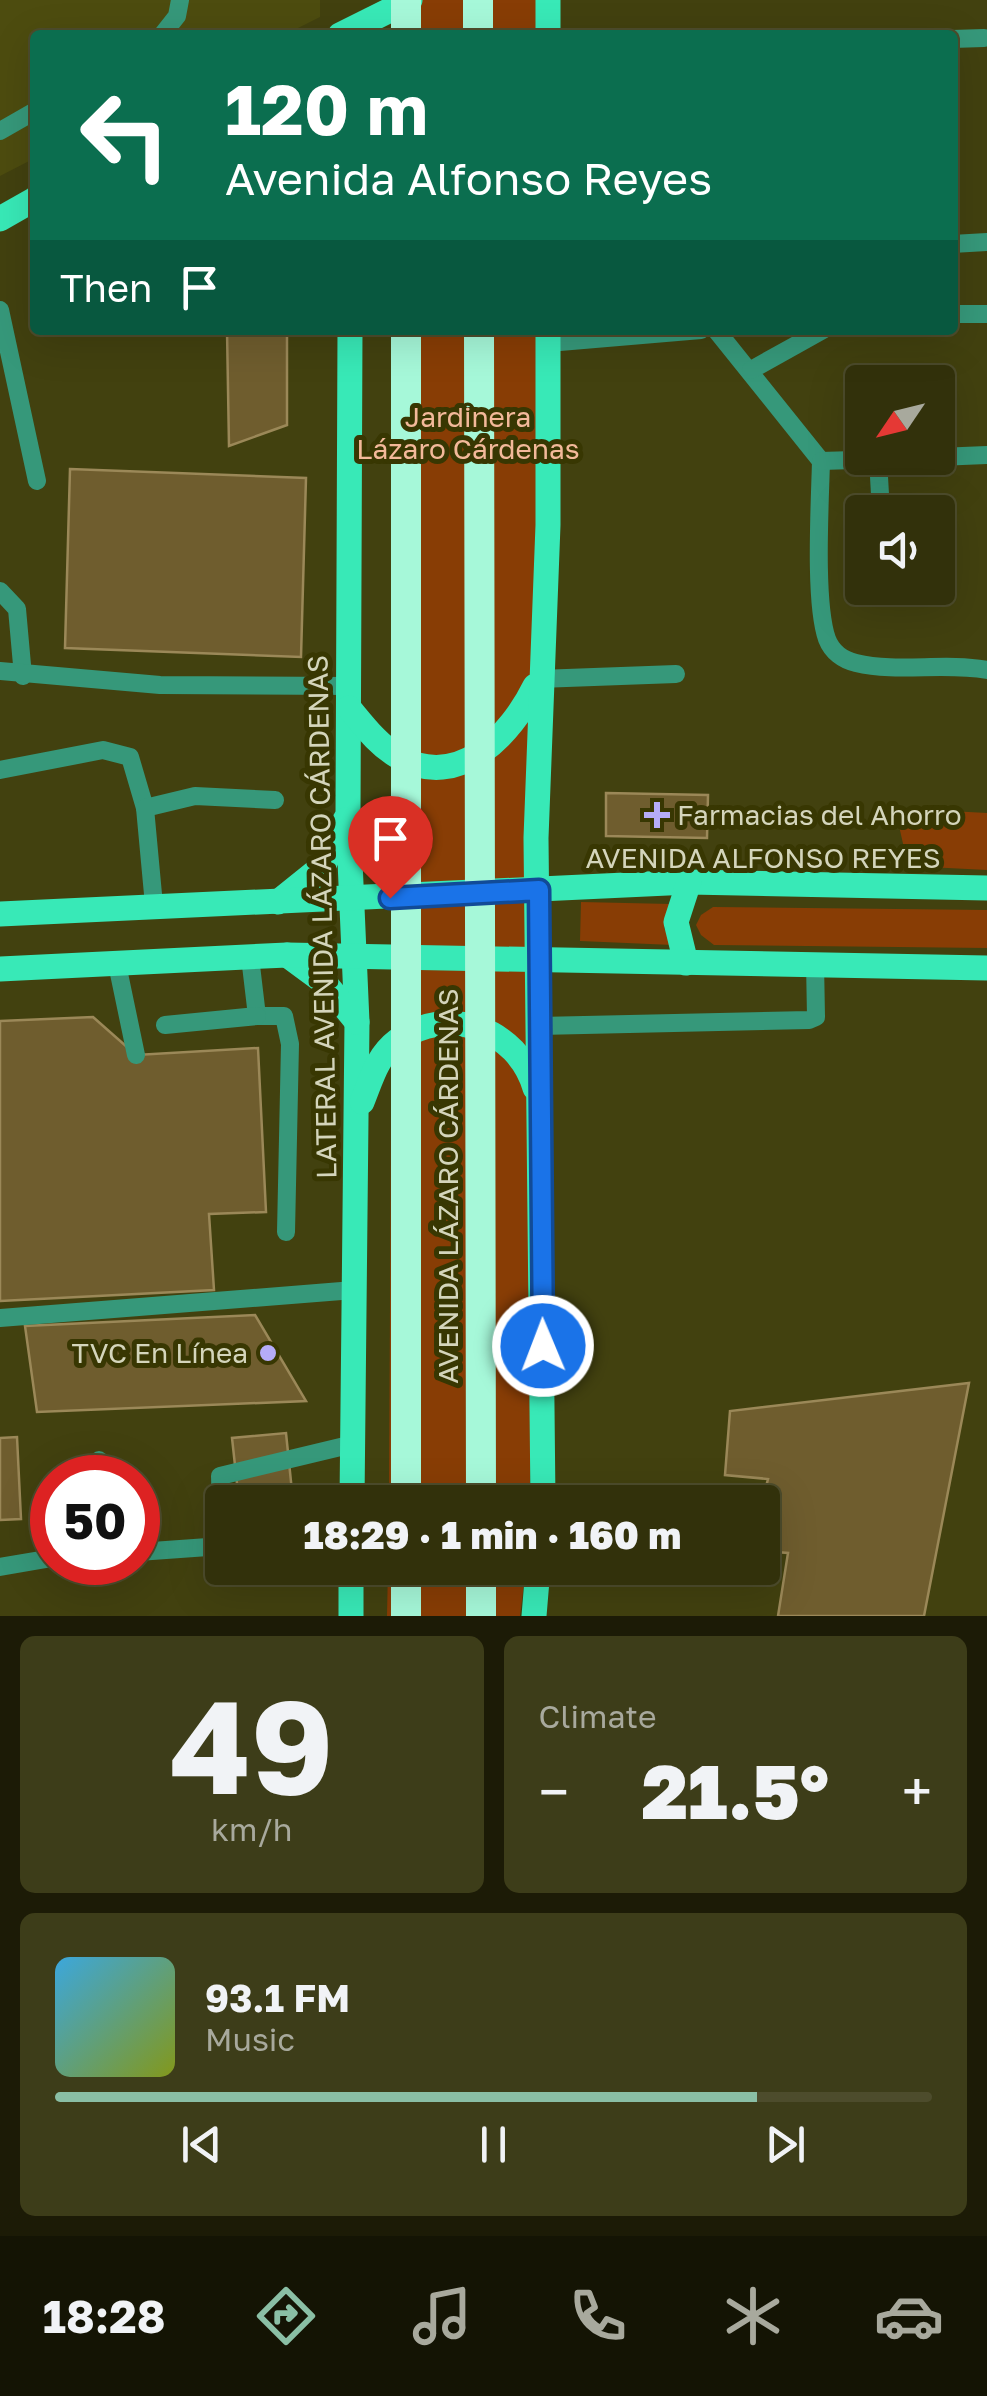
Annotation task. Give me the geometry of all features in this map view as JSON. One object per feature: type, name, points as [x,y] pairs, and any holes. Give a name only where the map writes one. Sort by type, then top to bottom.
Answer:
[{"type":"highway","points":[[406,30],[408,0]]},
{"type":"highway","points":[[478,0],[478,30]]},
{"type":"highway","name":"AVENIDA LÁZARO CÁRDENAS","points":[[406,335],[406,1485]]},
{"type":"highway","name":"AVENIDA LÁZARO CÁRDENAS","points":[[479,335],[481,1485]]},
{"type":"highway","points":[[406,1585],[406,1616]]},
{"type":"highway","points":[[481,1585],[481,1616]]},
{"type":"main road","points":[[348,30],[352,0]]},
{"type":"main road","points":[[353,30],[408,0]]},
{"type":"main road","points":[[548,0],[548,30]]},
{"type":"main road","points":[[0,219],[30,202]]},
{"type":"main road","name":"LATERAL AVENIDA LÁZARO CÁRDENAS","points":[[350,335],[348,816],[357,1022],[352,1485]]},
{"type":"main road","points":[[543,1485],[539,679],[548,525],[548,336]]},
{"type":"main road","points":[[349,697],[401,759],[442,767],[483,754],[500,740],[539,679]]},
{"type":"main road","points":[[273,904],[302,887],[324,865],[348,816]]},
{"type":"main road","points":[[686,962],[676,922],[690,882]]},
{"type":"main road","name":"AVENIDA ALFONSO REYES","points":[[0,914],[690,882],[987,888]]},
{"type":"main road","points":[[287,955],[325,984],[357,1022]]},
{"type":"main road","points":[[0,969],[287,955],[987,968]]},
{"type":"main road","points":[[356,1115],[379,1060],[395,1042],[430,1025],[454,1024],[480,1026],[502,1037],[522,1058],[542,1112]]},
{"type":"main road","points":[[351,1616],[352,1585]]},
{"type":"main road","points":[[534,1616],[537,1585]]},
{"type":"lane","points":[[166,30],[177,16],[180,0]]},
{"type":"lane","points":[[958,38],[984,38]]},
{"type":"lane","points":[[0,131],[30,114]]},
{"type":"lane","points":[[958,244],[987,242]]},
{"type":"lane","points":[[0,310],[37,482]]},
{"type":"lane","points":[[958,314],[987,314]]},
{"type":"lane","points":[[548,336],[573,335]]},
{"type":"lane","points":[[720,335],[821,461],[824,606],[828,642],[835,652],[871,665],[987,670]]},
{"type":"lane","points":[[752,370],[813,335]]},
{"type":"lane","points":[[955,456],[987,455]]},
{"type":"lane","points":[[821,461],[845,460]]},
{"type":"lane","points":[[0,591],[17,609],[23,676]]},
{"type":"lane","points":[[0,672],[349,697]]},
{"type":"lane","points":[[539,679],[676,674]]},
{"type":"lane","points":[[0,770],[103,750],[130,758],[145,808],[154,905]]},
{"type":"lane","points":[[145,808],[196,796],[274,800]]},
{"type":"lane","points":[[250,957],[257,1016]]},
{"type":"lane","points":[[539,1026],[810,1020],[816,1016],[818,1007],[816,962]]},
{"type":"lane","points":[[117,964],[136,1055]]},
{"type":"lane","points":[[165,1026],[284,1016],[290,1044],[286,1232]]},
{"type":"lane","points":[[0,1318],[354,1290]]},
{"type":"lane","points":[[221,1485],[221,1475],[353,1444]]},
{"type":"lane","points":[[160,1549],[205,1544]]},
{"type":"lane","points":[[0,1567],[30,1562]]},
{"type":"shaded area","points":[[0,0],[320,0],[320,17],[294,30],[30,30],[30,161],[0,176]]},
{"type":"green space","points":[[395,0],[544,0],[544,30],[395,30]]},
{"type":"green space","name":"Jardinera Lázaro Cárdenas","points":[[395,335],[542,335],[530,1485],[389,1485]]},
{"type":"green space","points":[[895,808],[987,813],[987,870],[908,866]]},
{"type":"green space","points":[[581,902],[671,904],[664,928],[673,945],[580,941]]},
{"type":"green space","points":[[713,907],[987,910],[987,948],[714,945],[696,925],[701,915]]},
{"type":"green space","points":[[388,1585],[524,1585],[520,1616],[387,1616]]},
{"type":"building","points":[[227,335],[287,335],[287,425],[229,446]]},
{"type":"building","points":[[70,469],[306,478],[301,657],[65,648]]},
{"type":"building","name":"Farmacias del Ahorro","points":[[606,793],[708,795],[707,838],[606,836]]},
{"type":"building","points":[[93,1017],[136,1055],[258,1048],[266,1212],[209,1214],[214,1290],[0,1301],[0,1021]]},
{"type":"building","points":[[255,1315],[306,1401],[37,1412],[25,1326]]},
{"type":"building","points":[[969,1383],[924,1616],[778,1616],[788,1553],[780,1552],[780,1485],[766,1485],[768,1479],[725,1475],[730,1411]]},
{"type":"building","points":[[286,1433],[291,1485],[237,1485],[232,1438]]},
{"type":"building","points":[[17,1437],[21,1519],[0,1520],[0,1438]]},
{"type":"place","name":"Farmacias del Ahorro","points":[[657,815]]},
{"type":"place","name":"TVC En Línea","points":[[268,1353]]},
{"type":"route","points":[[390,898],[539,890],[543,1346]]}]
